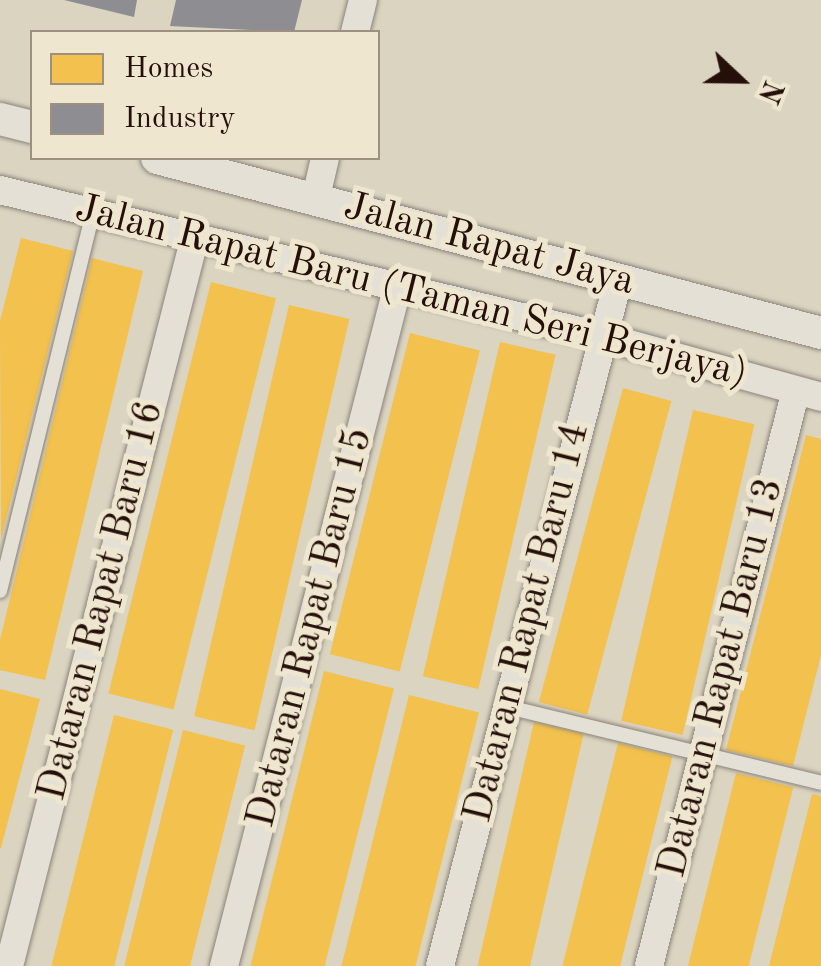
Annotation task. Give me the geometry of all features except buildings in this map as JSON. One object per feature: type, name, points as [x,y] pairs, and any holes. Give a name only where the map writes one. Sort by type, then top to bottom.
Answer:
[{"type":"street","points":[[356,30],[363,0]]},
{"type":"street","points":[[0,119],[30,126]]},
{"type":"street","name":"Jalan Rapat Jaya","points":[[164,160],[821,333]]},
{"type":"street","points":[[316,197],[325,160]]},
{"type":"street","name":"Jalan Rapat Baru (Taman Seri Berjaya)","points":[[0,190],[600,336],[809,394]]},
{"type":"street","name":"Dataran Rapat Baru 16","points":[[9,966],[195,237]]},
{"type":"street","name":"Dataran Rapat Baru 14","points":[[440,966],[600,336],[618,280]]},
{"type":"street","name":"Dataran Rapat Baru 15","points":[[224,966],[397,289]]},
{"type":"street","name":"Dataran Rapat Baru 13","points":[[648,966],[701,752],[809,394]]},
{"type":"lane","points":[[0,591],[93,211]]},
{"type":"lane","points":[[508,707],[821,783]]}]
